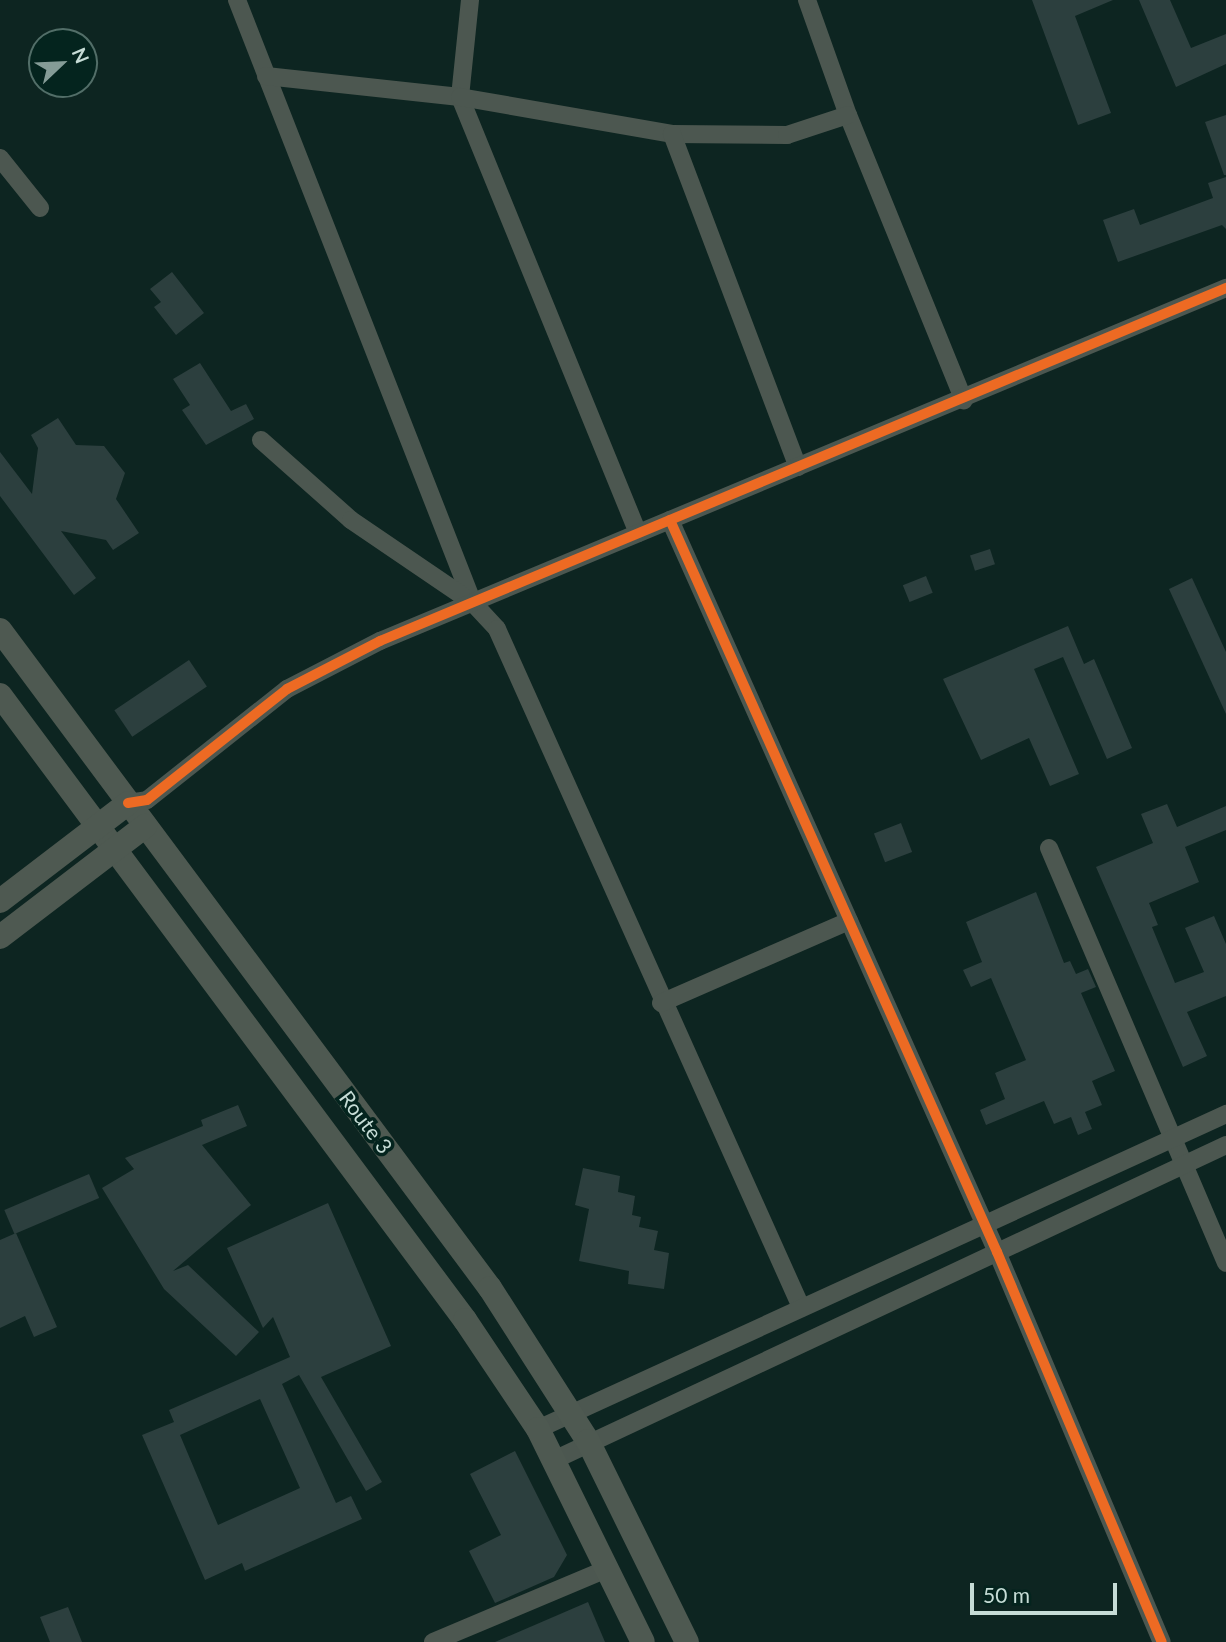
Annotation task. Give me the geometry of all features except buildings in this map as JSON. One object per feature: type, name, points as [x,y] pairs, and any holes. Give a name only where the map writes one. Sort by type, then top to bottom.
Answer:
[{"type":"main road","name":"Route 3","points":[[0,630],[138,801],[145,826],[490,1288],[572,1412],[687,1642]]},
{"type":"main road","points":[[0,695],[465,1320],[538,1429],[609,1568],[643,1642]]},
{"type":"main road","points":[[0,901],[138,801]]},
{"type":"main road","points":[[0,937],[116,852],[145,826]]},
{"type":"street","points":[[237,0],[474,603]]},
{"type":"street","points":[[470,0],[460,97],[638,533]]},
{"type":"street","points":[[807,0],[848,115],[964,400]]},
{"type":"street","points":[[266,76],[460,97],[673,134],[787,135],[848,115]]},
{"type":"street","points":[[673,134],[799,467]]},
{"type":"street","points":[[0,158],[40,208]]},
{"type":"street","points":[[138,801],[287,688],[380,641],[964,400],[1226,288]]},
{"type":"street","points":[[261,440],[351,520],[474,603],[497,629],[662,1003],[801,1307]]},
{"type":"street","points":[[670,520],[997,1252],[1162,1642]]},
{"type":"street","points":[[1049,849],[1226,1263]]},
{"type":"street","points":[[662,1003],[849,921]]},
{"type":"street","points":[[538,1429],[1226,1114]]},
{"type":"street","points":[[554,1460],[588,1441],[1226,1145]]},
{"type":"street","points":[[433,1642],[609,1568]]},
{"type":"cycle path","points":[[128,803],[147,800],[287,689],[380,641],[1226,288]]},
{"type":"cycle path","points":[[670,520],[997,1252],[1162,1642]]}]
